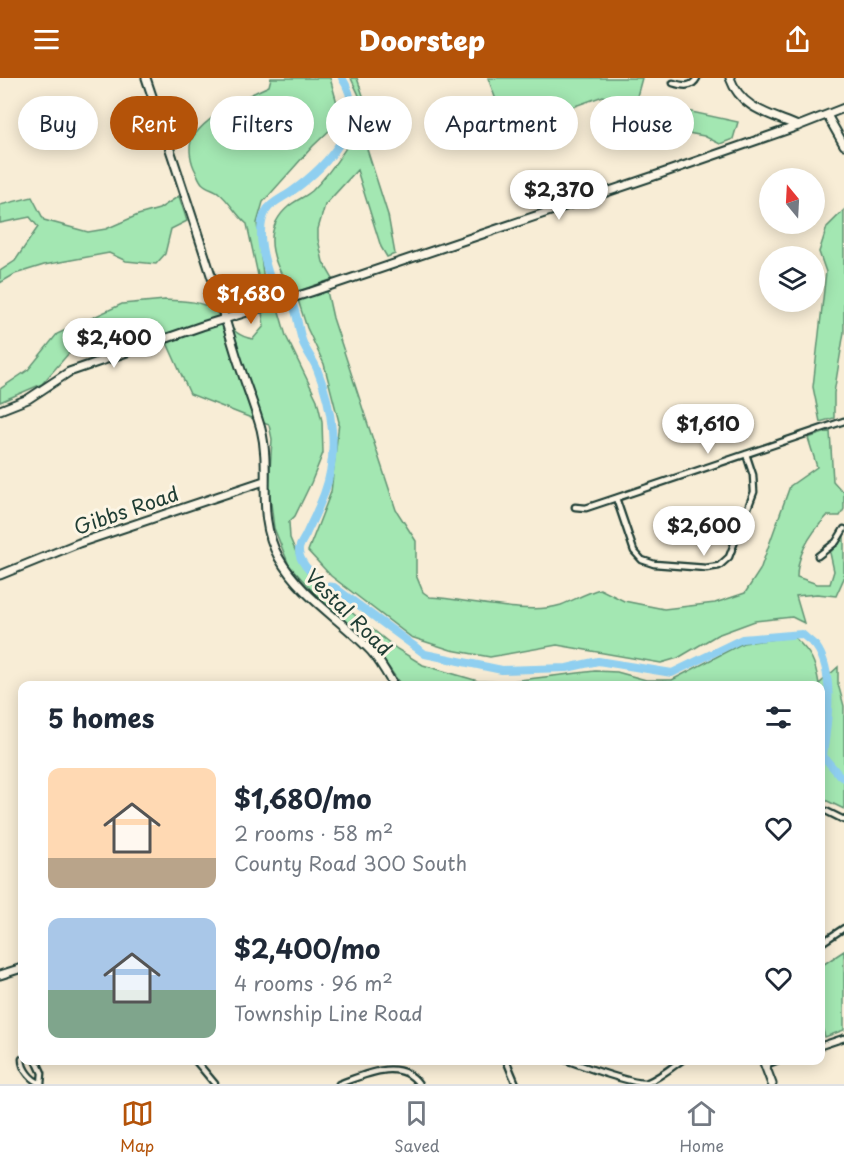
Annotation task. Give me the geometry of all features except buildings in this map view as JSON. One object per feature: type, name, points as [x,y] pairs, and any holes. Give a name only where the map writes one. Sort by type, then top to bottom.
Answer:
[{"type":"street","name":"Vestal Road","points":[[146,78],[226,319],[265,446],[264,505],[272,542],[286,569],[305,592],[374,654],[391,681]]},
{"type":"street","points":[[673,83],[685,86],[692,84],[698,78]]},
{"type":"street","points":[[730,78],[738,95],[745,102],[798,126]]},
{"type":"street","points":[[0,410],[28,399],[69,372],[270,306],[798,126],[844,108]]},
{"type":"street","points":[[827,115],[844,145]]},
{"type":"street","points":[[575,507],[586,508],[844,421]]},
{"type":"street","points":[[616,498],[634,551],[642,560],[654,564],[719,567],[729,556],[754,492],[753,475],[747,454]]},
{"type":"street","name":"Gibbs Road","points":[[0,575],[79,543],[264,481]]},
{"type":"street","points":[[818,556],[836,542],[844,529]]},
{"type":"street","points":[[825,810],[844,820]]},
{"type":"street","points":[[825,941],[844,928]]},
{"type":"street","points":[[0,975],[18,969]]},
{"type":"street","points":[[825,1044],[844,1038]]},
{"type":"street","points":[[23,1065],[32,1079],[41,1084],[42,1073],[38,1065]]},
{"type":"street","points":[[199,1065],[215,1084]]},
{"type":"street","points":[[508,1065],[516,1084]]},
{"type":"street","points":[[580,1065],[639,1084],[652,1080],[674,1065]]},
{"type":"street","points":[[765,1065],[772,1084]]},
{"type":"street","points":[[339,1084],[390,1069],[407,1072],[419,1084]]},
{"type":"green space","points":[[271,78],[330,78],[335,96],[326,96],[326,134],[314,145],[314,96],[248,96],[269,86]]},
{"type":"green space","points":[[351,78],[357,78],[363,96],[360,96]]},
{"type":"green space","points":[[488,78],[642,78],[637,96],[590,96],[590,101],[578,105],[578,96],[495,96]]},
{"type":"green space","points":[[694,113],[738,122],[733,139],[720,144],[704,136],[694,134]]},
{"type":"green space","points":[[210,119],[210,150],[309,150],[263,202],[257,223],[264,282],[274,299],[269,301],[262,294],[247,224],[223,197],[201,182],[193,164],[190,150],[198,150],[198,131]]},
{"type":"green space","points":[[344,150],[367,150],[388,215],[395,254],[387,257],[381,247],[357,170],[325,205],[318,229],[323,262],[333,279],[293,293],[275,260],[272,237],[274,226],[289,206],[319,184]]},
{"type":"green space","points":[[179,196],[187,221],[171,229],[165,254],[156,264],[126,261],[109,253],[44,265],[15,274],[0,283],[0,271],[15,261],[38,227],[30,217],[0,223],[0,205],[32,197],[44,220],[88,232],[106,229],[138,215],[159,209]]},
{"type":"green space","points":[[844,210],[844,332],[834,393],[834,418],[820,422],[813,387],[821,312],[825,312],[825,246],[821,246],[827,227]]},
{"type":"green space","points":[[327,291],[333,318],[396,510],[416,541],[416,575],[423,592],[430,597],[532,609],[561,605],[600,589],[624,601],[664,609],[715,603],[745,593],[760,570],[790,486],[817,467],[808,438],[830,431],[833,481],[844,491],[844,509],[840,516],[827,516],[811,536],[800,560],[797,577],[817,584],[830,584],[834,571],[830,553],[844,536],[844,578],[836,596],[817,594],[796,596],[804,623],[792,617],[755,621],[717,635],[678,658],[661,663],[557,645],[490,657],[451,650],[411,637],[331,576],[308,551],[331,492],[339,422],[324,364],[307,328],[298,300]]},
{"type":"green space","points":[[165,300],[201,304],[218,313],[234,331],[253,339],[264,326],[262,312],[278,308],[286,336],[317,400],[322,421],[323,453],[295,516],[289,522],[290,538],[301,564],[335,599],[397,649],[423,665],[478,681],[398,681],[378,652],[315,594],[289,565],[274,528],[269,487],[272,439],[269,425],[190,394],[163,334],[131,342],[104,331],[76,345],[42,384],[0,402],[0,389],[28,370],[57,334],[122,304]]},
{"type":"green space","points":[[794,637],[812,658],[818,681],[511,681],[595,671],[617,672],[646,680],[672,680],[743,643]]},
{"type":"green space","points":[[838,667],[838,684],[844,706],[844,809],[825,800],[825,681],[822,681]]},
{"type":"green space","points":[[844,951],[844,1030],[825,1037],[825,963]]},
{"type":"waterway","points":[[342,78],[350,95],[351,111],[348,127],[340,142],[318,170],[268,208],[261,229],[262,249],[273,287],[288,296],[292,302],[303,344],[323,384],[330,415],[333,447],[329,479],[299,549],[304,564],[324,586],[334,587],[425,654],[502,670],[567,668],[598,661],[672,673],[742,639],[802,634],[816,646],[826,670],[828,700],[825,739]]},
{"type":"waterway","points":[[825,758],[844,778]]}]
